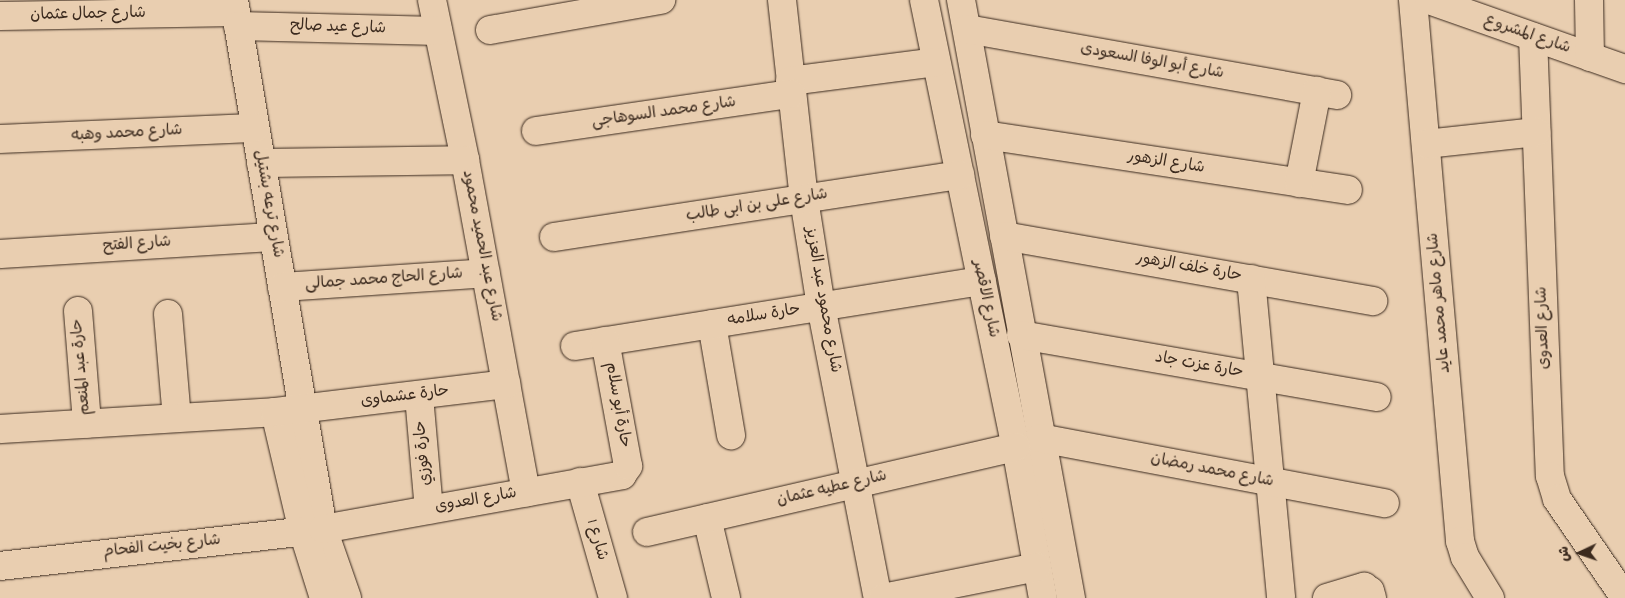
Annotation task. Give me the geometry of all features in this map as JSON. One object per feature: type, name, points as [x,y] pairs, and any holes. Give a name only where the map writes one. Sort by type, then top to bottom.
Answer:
[{"type":"street","name":"شارع عبد الحميد محمود","points":[[432,0],[486,273],[526,492]]},
{"type":"street","points":[[490,30],[538,11],[661,0]]},
{"type":"street","name":"شارع محمود عبد العزيز","points":[[782,0],[804,199],[821,306],[878,598]]},
{"type":"street","name":"شارع الاقصر","points":[[924,0],[982,281],[1070,598]]},
{"type":"street","name":"شارع الاقصر","points":[[961,0],[1021,335],[1037,567],[1043,598]]},
{"type":"street","name":"شارع ماهر محمد عايد","points":[[1414,0],[1460,541],[1465,557],[1490,598]]},
{"type":"street","name":"شارع المشروع","points":[[1430,0],[1484,10],[1533,37],[1625,69]]},
{"type":"street","points":[[1589,0],[1590,57]]},
{"type":"street","name":"شارع عيد صالح","points":[[236,13],[438,31]]},
{"type":"street","name":"شارع جمال عثمان","points":[[0,16],[236,13]]},
{"type":"street","name":"شارع ترعه بشتيل","points":[[236,13],[303,408],[313,530],[324,598]]},
{"type":"street","name":"شارع أبو الوفا السعودى","points":[[967,29],[1327,93],[1299,183]]},
{"type":"street","name":"شارع العدوى","points":[[1533,37],[1550,476],[1557,499],[1625,598]]},
{"type":"street","name":"شارع محمد السوهاجى","points":[[536,131],[936,62]]},
{"type":"street","name":"شارع محمد وهبه","points":[[0,139],[255,128]]},
{"type":"street","points":[[1426,144],[1536,132]]},
{"type":"street","name":"شارع الزهور","points":[[985,135],[1348,190]]},
{"type":"street","points":[[261,163],[464,160]]},
{"type":"street","name":"شارع على بن ابى طالب","points":[[554,237],[960,175]]},
{"type":"street","name":"شارع الفتح","points":[[0,254],[273,236]]},
{"type":"street","name":"حارة خلف الزهور","points":[[1004,236],[1373,301]]},
{"type":"street","name":"شارع الحاج محمد جمالى","points":[[282,287],[486,273]]},
{"type":"street","points":[[1251,280],[1281,598]]},
{"type":"street","name":"حارة سلامه","points":[[575,346],[982,281]]},
{"type":"street","name":"حارة عبد المنعم","points":[[78,311],[87,424]]},
{"type":"street","points":[[168,314],[177,418]]},
{"type":"street","points":[[712,324],[731,435]]},
{"type":"street","name":"حارة عزت جاد","points":[[1021,335],[1377,397]]},
{"type":"street","name":"حارة أبو سلام","points":[[605,341],[627,470]]},
{"type":"street","name":"حارة عشماوى","points":[[303,408],[419,396],[506,384]]},
{"type":"street","name":"حارة فوزي","points":[[419,396],[429,510]]},
{"type":"street","points":[[0,429],[275,412],[303,408]]},
{"type":"street","name":"شارع ترعه بشتيل","points":[[275,412],[313,530],[348,598]]},
{"type":"street","name":"شارع محمد رمضان","points":[[1028,442],[1269,481],[1385,503]]},
{"type":"street","name":"شارع عطيه عثمان","points":[[647,532],[1028,442]]},
{"type":"street","name":"شارع العدوى","points":[[313,530],[622,475],[627,470]]},
{"type":"street","name":"شارع 1","points":[[580,482],[609,597]]},
{"type":"street","points":[[707,518],[726,598]]},
{"type":"street","name":"شارع بخيت الفحام","points":[[0,566],[313,530]]},
{"type":"street","points":[[883,598],[1037,567]]},
{"type":"street","points":[[1327,598],[1364,587],[1371,594]]}]
